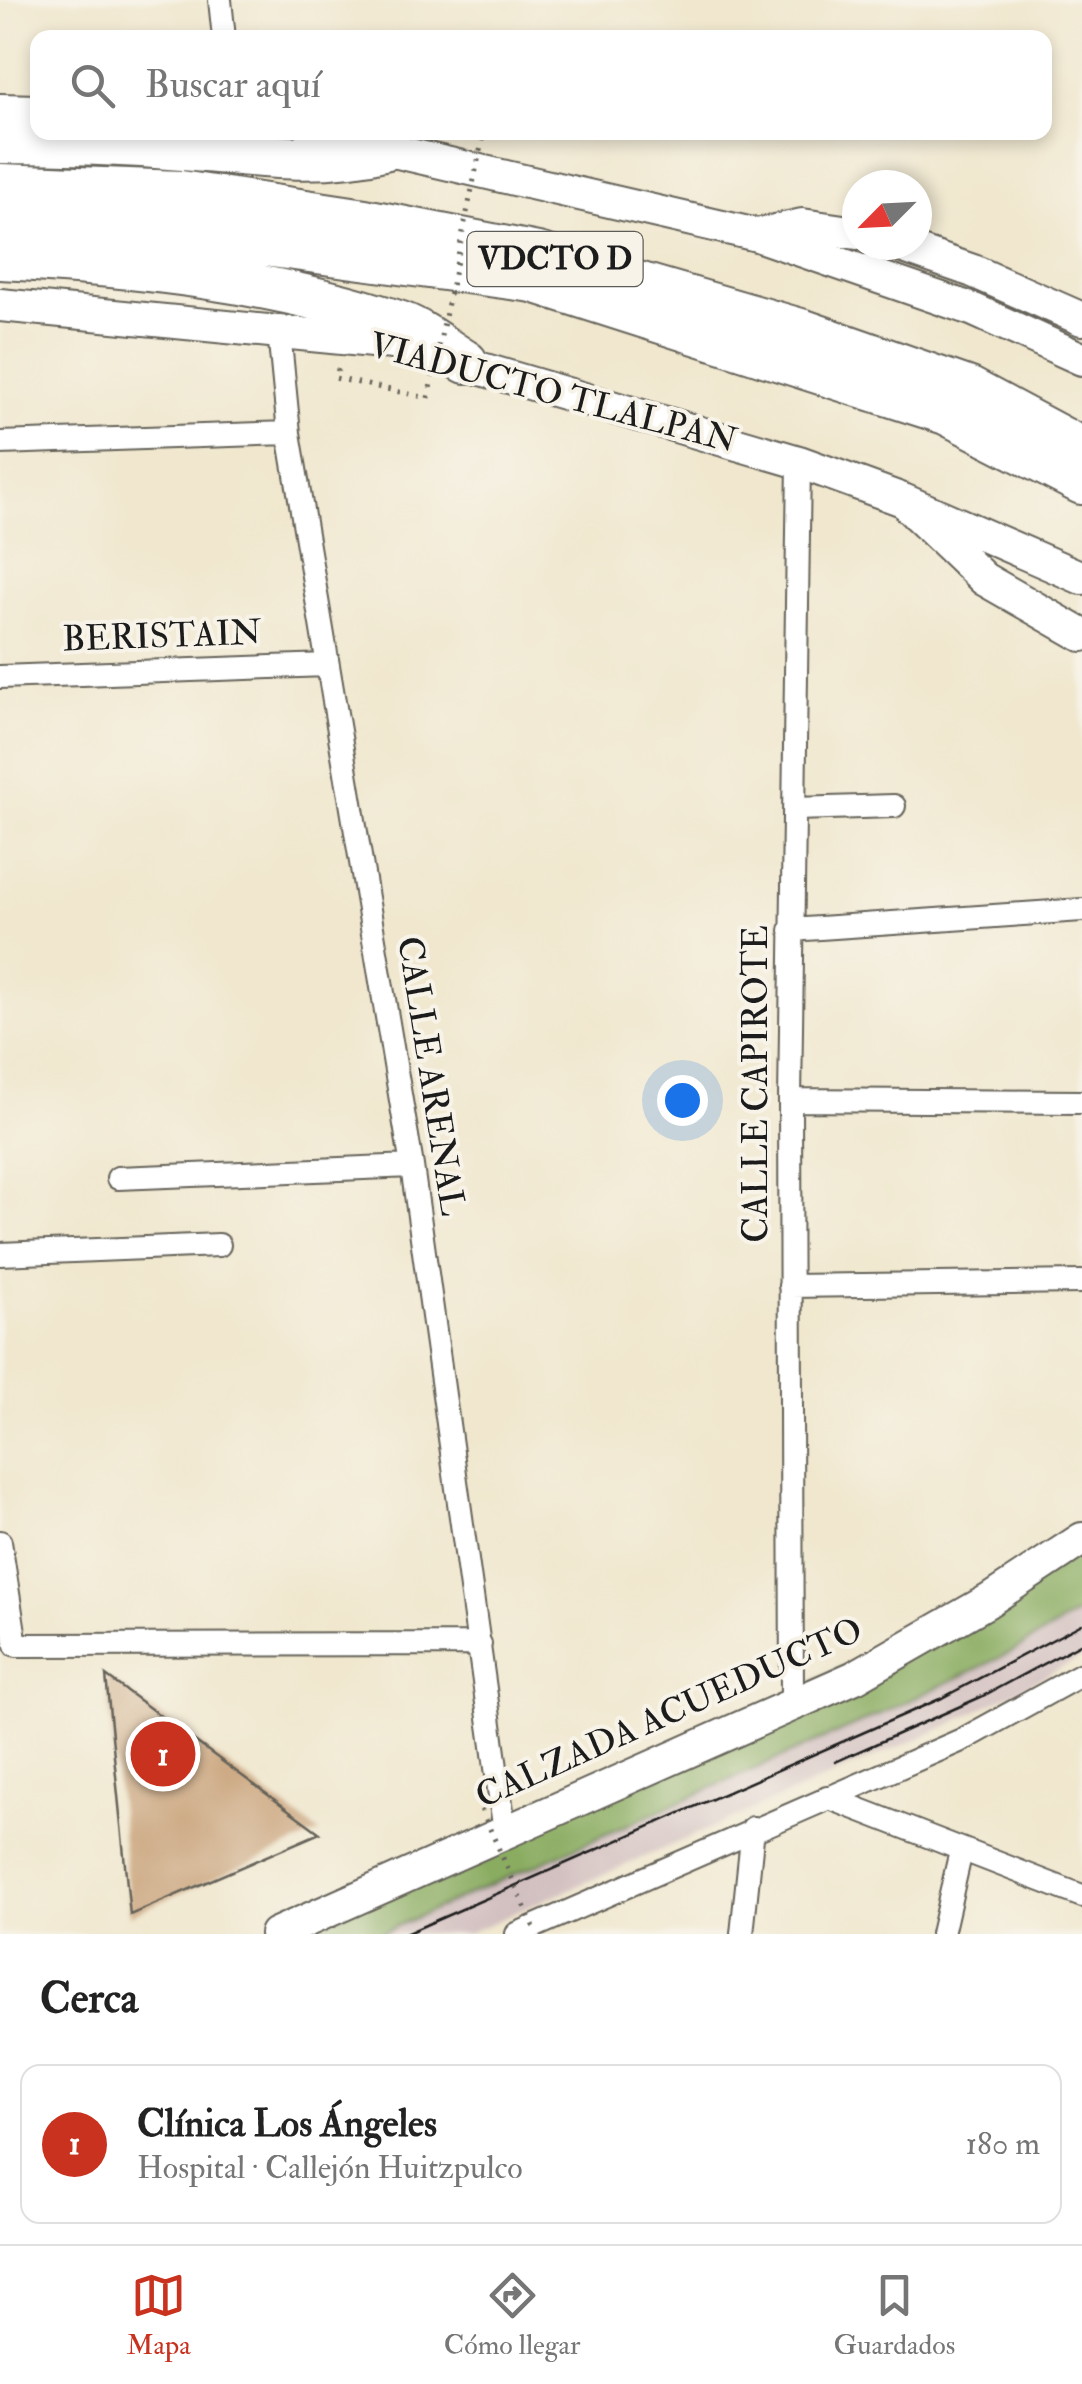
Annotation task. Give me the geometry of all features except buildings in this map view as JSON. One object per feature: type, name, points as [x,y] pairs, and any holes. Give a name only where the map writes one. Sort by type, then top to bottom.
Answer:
[{"type":"highway","points":[[0,142],[182,149],[296,160],[344,158],[388,148]]},
{"type":"highway","name":"VDCTO D","points":[[0,185],[180,192],[365,220],[538,254],[804,330],[970,389],[1082,449]]},
{"type":"highway","name":"VDCTO D","points":[[0,224],[169,232],[534,281],[946,413],[1082,483]]},
{"type":"highway","points":[[0,258],[136,268],[281,294],[404,324],[466,362]]},
{"type":"main road","points":[[0,110],[30,111]]},
{"type":"main road","points":[[350,140],[757,235],[974,310],[1082,359]]},
{"type":"main road","points":[[757,235],[802,225],[842,231]]},
{"type":"main road","points":[[932,257],[1082,319]]},
{"type":"main road","name":"VIADUCTO TLALPAN","points":[[0,305],[393,343],[799,462],[903,500],[1082,578]]},
{"type":"main road","points":[[903,500],[927,529],[984,579],[1082,635]]},
{"type":"main road","name":"CALZADA ACUEDUCTO","points":[[276,1934],[792,1706],[988,1601],[1082,1539]]},
{"type":"street","points":[[220,0],[223,30]]},
{"type":"street","name":"CALLE ARENAL","points":[[279,332],[289,433],[412,1166],[505,1832]]},
{"type":"street","points":[[0,443],[289,433]]},
{"type":"street","name":"CALLE CAPIROTE","points":[[792,1706],[790,1100],[799,462]]},
{"type":"street","name":"BERISTAIN","points":[[0,677],[327,665]]},
{"type":"street","points":[[795,809],[894,806]]},
{"type":"street","points":[[791,930],[1082,910]]},
{"type":"street","points":[[790,1100],[1082,1102]]},
{"type":"street","points":[[118,1178],[412,1166]]},
{"type":"street","points":[[0,1254],[219,1246]]},
{"type":"street","points":[[790,1286],[1082,1282]]},
{"type":"street","points":[[0,1542],[16,1645],[480,1644]]},
{"type":"street","points":[[516,1934],[964,1739],[1082,1674]]},
{"type":"street","points":[[827,1797],[1082,1896]]},
{"type":"street","points":[[742,1934],[753,1828]]},
{"type":"street","points":[[942,1934],[962,1850]]},
{"type":"path","points":[[336,378],[428,398],[482,140]]},
{"type":"path","points":[[477,1800],[537,1934]]},
{"type":"shaded area","points":[[1082,1611],[1082,1657],[947,1726],[466,1934],[379,1934],[894,1708]]},
{"type":"green space","points":[[1082,1550],[1082,1611],[1010,1653],[894,1708],[379,1934],[301,1934]]},
{"type":"tram line","points":[[405,1934],[942,1698],[1082,1624]]},
{"type":"tram line","points":[[835,1762],[983,1696],[1082,1643]]},
{"type":"place","name":"Clínica Los Ángeles","points":[[163,1754]]}]
